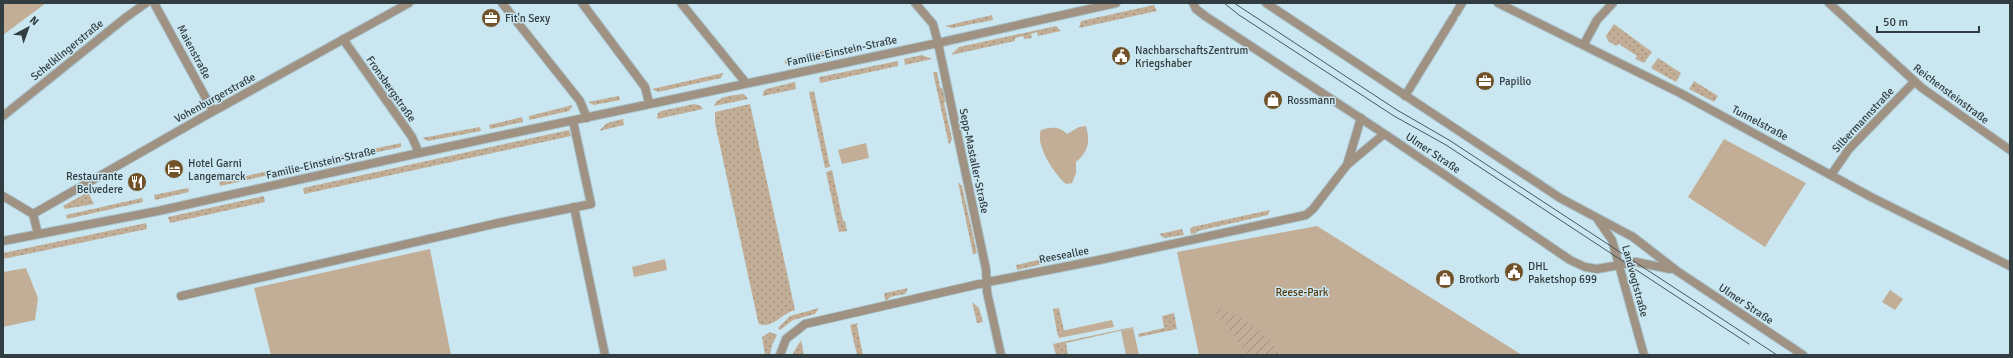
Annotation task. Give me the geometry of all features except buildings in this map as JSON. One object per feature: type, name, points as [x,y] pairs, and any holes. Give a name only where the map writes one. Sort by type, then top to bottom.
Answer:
[{"type":"street","name":"Schelklingerstraße","points":[[3,116],[125,18],[146,3]]},
{"type":"street","name":"Maienstraße","points":[[154,3],[213,111]]},
{"type":"street","name":"Vohenburgerstraße","points":[[33,214],[213,111],[409,3]]},
{"type":"street","points":[[502,3],[580,101],[587,118]]},
{"type":"street","points":[[582,3],[645,87],[649,103]]},
{"type":"street","points":[[681,3],[746,83]]},
{"type":"street","name":"Sepp-Mastaller-Straße","points":[[915,3],[933,24],[938,43],[988,282],[987,292],[1001,355]]},
{"type":"street","name":"Familie-Einstein-Straße","points":[[3,241],[158,211],[419,152],[573,121],[649,103],[938,43],[1116,3]]},
{"type":"street","name":"Ulmer Straße","points":[[1193,3],[1196,9],[1205,16],[1361,118],[1570,260],[1585,268],[1596,269],[1636,262],[1677,271]]},
{"type":"street","name":"Ulmer Straße","points":[[1266,3],[1560,198],[1633,237],[1677,271],[1803,355]]},
{"type":"street","points":[[1405,96],[1462,3]]},
{"type":"street","name":"Tunnelstraße","points":[[1498,3],[1584,44],[1753,132],[1831,175],[2010,266]]},
{"type":"street","points":[[1584,44],[1597,20],[1613,3]]},
{"type":"street","name":"Reichensteinstraße","points":[[1829,3],[1914,82],[2010,150]]},
{"type":"street","name":"Fronsbergstraße","points":[[343,39],[412,137],[419,152]]},
{"type":"street","name":"Silbermannstraße","points":[[1831,175],[1849,149],[1914,82]]},
{"type":"street","name":"Reeseallee","points":[[1347,165],[1361,118]]},
{"type":"street","points":[[180,296],[591,204],[573,121]]},
{"type":"street","name":"Reeseallee","points":[[780,355],[786,339],[805,324],[988,282],[1306,215],[1313,209],[1347,165],[1384,134]]},
{"type":"street","points":[[3,196],[33,214],[38,234]]},
{"type":"street","points":[[574,207],[605,355]]},
{"type":"street","name":"Landvogtstraße","points":[[1595,217],[1612,240],[1644,355]]},
{"type":"green space","points":[[3,3],[46,3],[3,35]]},
{"type":"green space","points":[[1154,5],[1157,11],[1079,28],[1081,21]]},
{"type":"green space","points":[[992,15],[993,20],[952,28],[945,26]]},
{"type":"green space","points":[[1614,24],[1652,52],[1644,63],[1635,59],[1637,56],[1619,44],[1616,46],[1608,41],[1606,36]]},
{"type":"green space","points":[[1056,26],[1061,31],[1038,36],[1037,32],[1031,34],[1032,38],[1024,39],[1023,36],[1015,38],[1015,41],[951,55],[959,47]]},
{"type":"green space","points":[[893,37],[894,41],[868,47],[866,43]]},
{"type":"green space","points":[[831,49],[832,53],[785,64],[785,60]]},
{"type":"green space","points":[[922,55],[932,59],[905,65],[904,59]]},
{"type":"green space","points":[[1658,58],[1681,73],[1676,82],[1651,68]]},
{"type":"green space","points":[[898,61],[898,66],[820,83],[819,77]]},
{"type":"green space","points":[[933,72],[937,72],[940,87],[945,90],[947,100],[944,103],[952,139],[949,145]]},
{"type":"green space","points":[[723,73],[721,78],[658,92],[652,89]]},
{"type":"green space","points":[[1694,81],[1718,96],[1714,102],[1689,89]]},
{"type":"green space","points":[[795,82],[796,89],[763,96],[763,92],[766,89]]},
{"type":"green space","points":[[814,91],[830,167],[825,168],[809,92]]},
{"type":"green space","points":[[744,94],[748,99],[714,106],[722,98]]},
{"type":"green space","points":[[619,96],[620,100],[594,105],[588,102]]},
{"type":"green space","points":[[694,104],[701,106],[703,109],[657,119],[658,113],[661,111]]},
{"type":"green space","points":[[750,104],[795,310],[773,323],[764,325],[759,324],[758,321],[715,123],[715,112]]},
{"type":"green space","points":[[573,105],[569,111],[529,120],[529,116]]},
{"type":"green space","points":[[522,117],[523,122],[490,129],[489,125]]},
{"type":"green space","points":[[623,119],[624,125],[599,131],[607,123]]},
{"type":"green space","points":[[1086,126],[1088,142],[1086,150],[1076,162],[1076,173],[1072,183],[1066,184],[1051,166],[1043,151],[1040,136],[1041,130],[1055,128],[1067,134],[1079,127]]},
{"type":"green space","points":[[480,127],[481,131],[428,141],[422,138]]},
{"type":"green space","points":[[569,130],[571,136],[304,194],[303,188]]},
{"type":"green space","points":[[1724,139],[1806,183],[1765,247],[1688,197]]},
{"type":"green space","points":[[401,143],[401,147],[369,154],[368,150]]},
{"type":"green space","points":[[866,143],[869,158],[842,164],[838,150]]},
{"type":"green space","points":[[358,152],[359,156],[311,166],[310,162]]},
{"type":"green space","points":[[832,170],[843,221],[845,221],[847,231],[839,232],[826,172]]},
{"type":"green space","points":[[268,171],[269,175],[220,186],[219,182]]},
{"type":"green space","points":[[958,182],[962,186],[977,253],[973,254]]},
{"type":"green space","points":[[188,188],[189,192],[155,200],[154,195]]},
{"type":"green space","points":[[88,192],[94,204],[65,209],[63,206]]},
{"type":"green space","points":[[264,196],[265,202],[170,223],[168,217]]},
{"type":"green space","points":[[142,198],[143,202],[67,219],[66,215]]},
{"type":"green space","points":[[1270,210],[1268,215],[1198,231],[1191,234],[1190,229],[1192,227]]},
{"type":"green space","points":[[146,223],[147,229],[3,259],[3,253]]},
{"type":"green space","name":"Reese-Park","points":[[1317,226],[1522,355],[1199,355],[1177,252]]},
{"type":"green space","points":[[1182,229],[1184,235],[1164,238],[1159,234]]},
{"type":"green space","points":[[430,249],[451,355],[271,355],[254,288]]},
{"type":"green space","points":[[1060,255],[1056,261],[1017,270],[1016,265]]},
{"type":"green space","points":[[665,259],[667,270],[634,277],[632,267]]},
{"type":"green space","points":[[26,268],[38,298],[35,320],[3,327],[3,272]]},
{"type":"green space","points":[[908,288],[905,294],[890,297],[886,302],[884,295],[885,293]]},
{"type":"green space","points":[[1890,290],[1903,299],[1895,310],[1882,302]]},
{"type":"green space","points":[[972,302],[979,308],[983,322],[977,323]]},
{"type":"green space","points":[[819,308],[815,314],[793,320],[780,330],[778,328],[790,316]]},
{"type":"green space","points":[[1059,308],[1064,331],[1057,332],[1053,309]]},
{"type":"green space","points":[[1219,309],[1236,315],[1254,326],[1269,340],[1279,355],[1249,355],[1216,314]]},
{"type":"green space","points":[[1174,313],[1177,329],[1139,337],[1138,334],[1164,328],[1162,316]]},
{"type":"green space","points":[[1112,320],[1114,327],[1059,338],[1057,332]]},
{"type":"green space","points":[[858,323],[857,326],[863,355],[857,355],[850,325]]},
{"type":"green space","points":[[1133,327],[1066,343],[1068,355],[1056,355],[1053,344]]},
{"type":"green space","points":[[1133,328],[1139,355],[1126,355],[1121,331]]},
{"type":"green space","points":[[770,332],[777,335],[772,345],[770,355],[765,355],[762,337]]},
{"type":"green space","points":[[801,340],[804,355],[792,355]]},
{"type":"tram line","points":[[1224,3],[1239,15],[1394,116],[1446,145],[1749,344]]},
{"type":"tram line","points":[[1234,3],[1397,110],[1449,140],[1777,355]]},
{"type":"place","name":"Fit'n Sexy","points":[[491,18]]},
{"type":"place","name":"NachbarschaftsZentrum Kriegshaber","points":[[1121,56]]},
{"type":"place","name":"Papilio","points":[[1485,81]]},
{"type":"place","name":"Rossmann","points":[[1273,100]]},
{"type":"place","name":"Hotel Garni Langemarck","points":[[174,169]]},
{"type":"place","name":"Restaurante Belvedere","points":[[137,182]]},
{"type":"place","name":"DHL Paketshop 699","points":[[1514,272]]},
{"type":"place","name":"Brotkorb","points":[[1445,279]]}]
